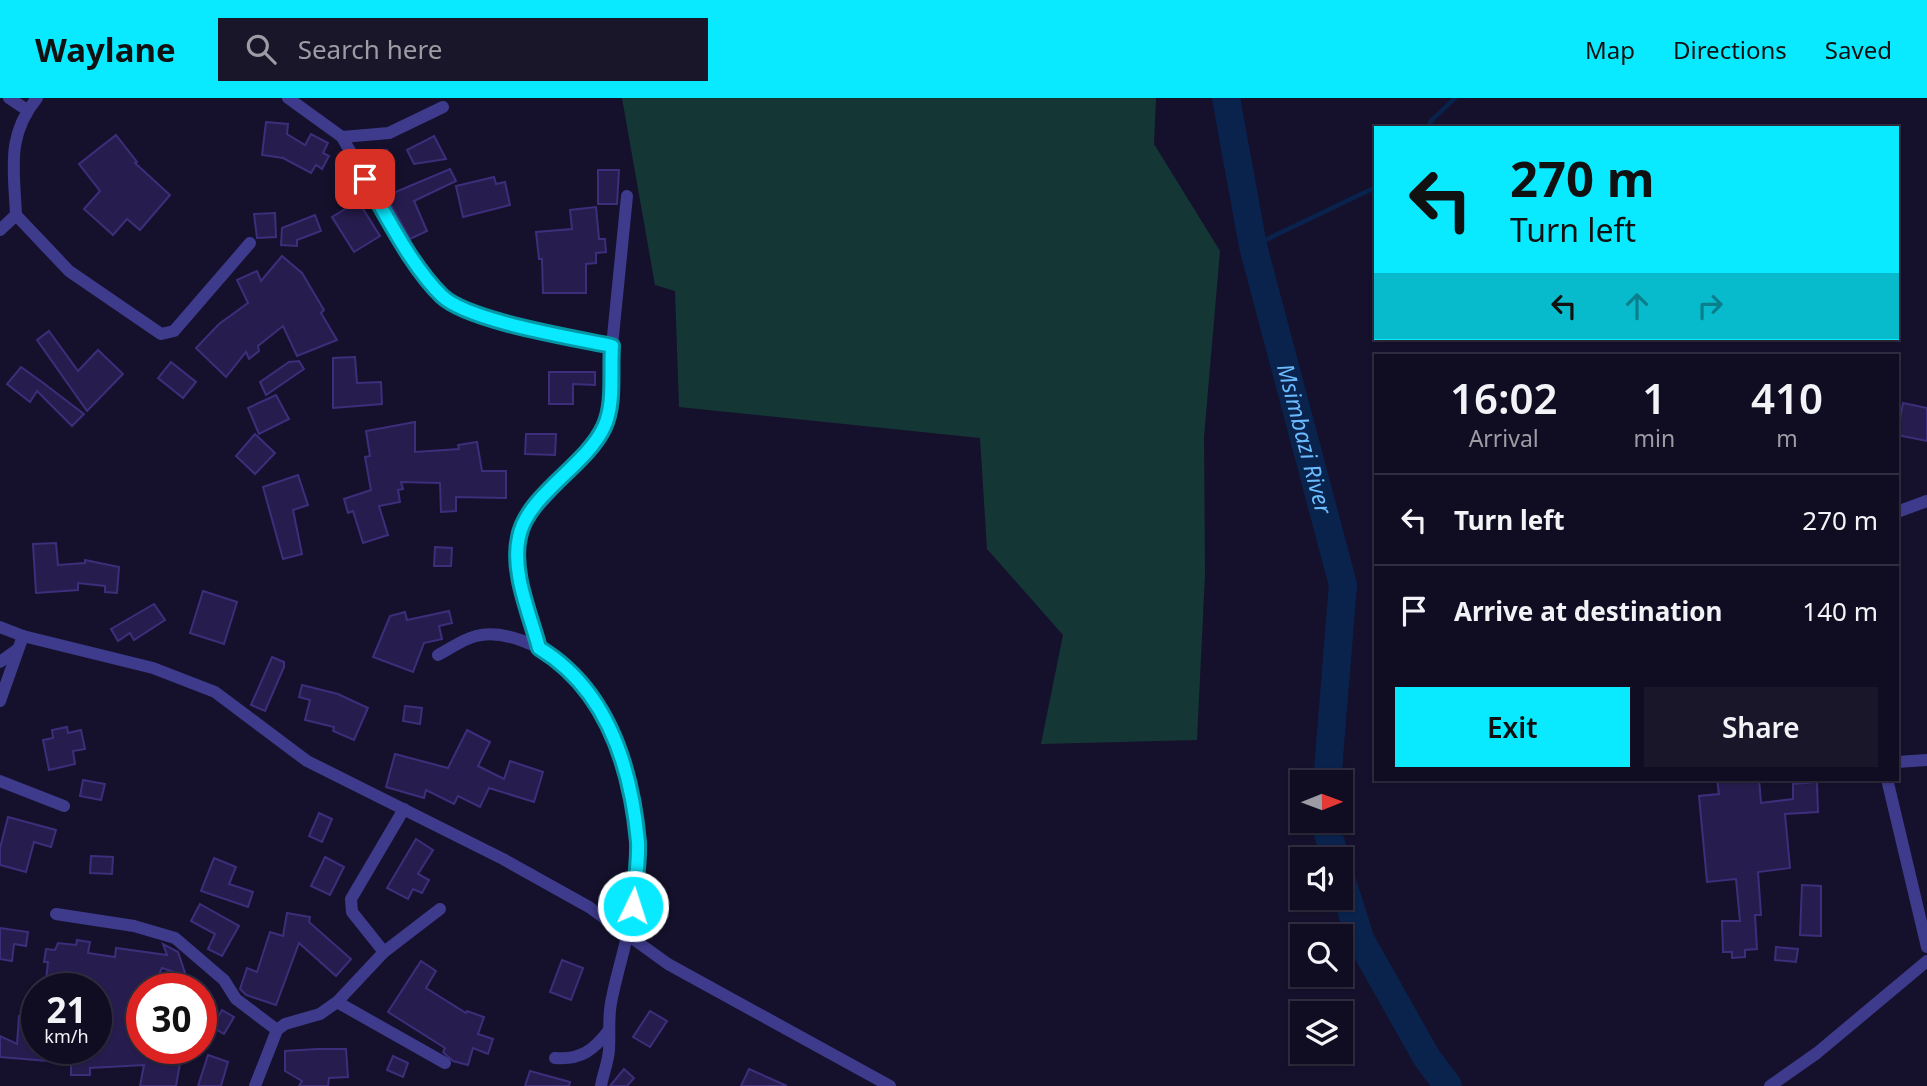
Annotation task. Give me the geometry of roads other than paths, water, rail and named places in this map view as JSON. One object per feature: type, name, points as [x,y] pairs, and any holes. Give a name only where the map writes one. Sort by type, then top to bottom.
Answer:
[{"type":"street","points":[[9,98],[27,110]]},
{"type":"street","points":[[37,98],[19,124],[13,150],[16,215],[69,271],[161,334],[174,331],[250,243]]},
{"type":"street","points":[[288,98],[342,137],[401,241],[443,297],[460,307],[522,328],[612,346]]},
{"type":"street","points":[[342,137],[389,133],[443,107]]},
{"type":"street","points":[[539,648],[517,564],[519,535],[544,497],[578,463],[603,429],[609,415],[612,346],[627,196]]},
{"type":"street","points":[[0,230],[16,215]]},
{"type":"street","points":[[1899,511],[1927,501]]},
{"type":"street","points":[[0,627],[20,642],[153,668],[215,692],[307,761],[360,790],[503,859],[589,907],[668,964],[890,1086]]},
{"type":"street","points":[[438,655],[474,636],[492,634],[539,648],[556,658],[582,684],[604,716],[627,766],[638,844],[633,906],[609,1010],[608,1065],[601,1086]]},
{"type":"street","points":[[0,662],[20,642]]},
{"type":"street","points":[[0,701],[20,642]]},
{"type":"street","points":[[1899,762],[1927,760]]},
{"type":"street","points":[[0,781],[64,806]]},
{"type":"street","points":[[1887,781],[1927,947]]},
{"type":"street","points":[[384,952],[352,912],[351,899],[404,809]]},
{"type":"street","points":[[255,1086],[277,1030],[285,1024],[320,1013],[337,1002],[384,952],[440,909]]},
{"type":"street","points":[[56,914],[134,926],[175,938],[224,980],[236,999],[277,1030]]},
{"type":"street","points":[[1770,1086],[1817,1053],[1927,961]]},
{"type":"street","points":[[337,1002],[445,1063]]},
{"type":"street","points":[[555,1058],[573,1060],[584,1055],[597,1046],[610,1030]]},
{"type":"waterway","name":"Msimbazi River","points":[[1226,98],[1253,246],[1343,585],[1328,770]]},
{"type":"waterway","points":[[1429,126],[1455,98]]},
{"type":"waterway","points":[[1253,246],[1374,188]]},
{"type":"waterway","name":"Msimbazi River","points":[[1328,833],[1332,847]]},
{"type":"waterway","name":"Msimbazi River","points":[[1351,910],[1361,941],[1427,1058],[1448,1086]]}]
